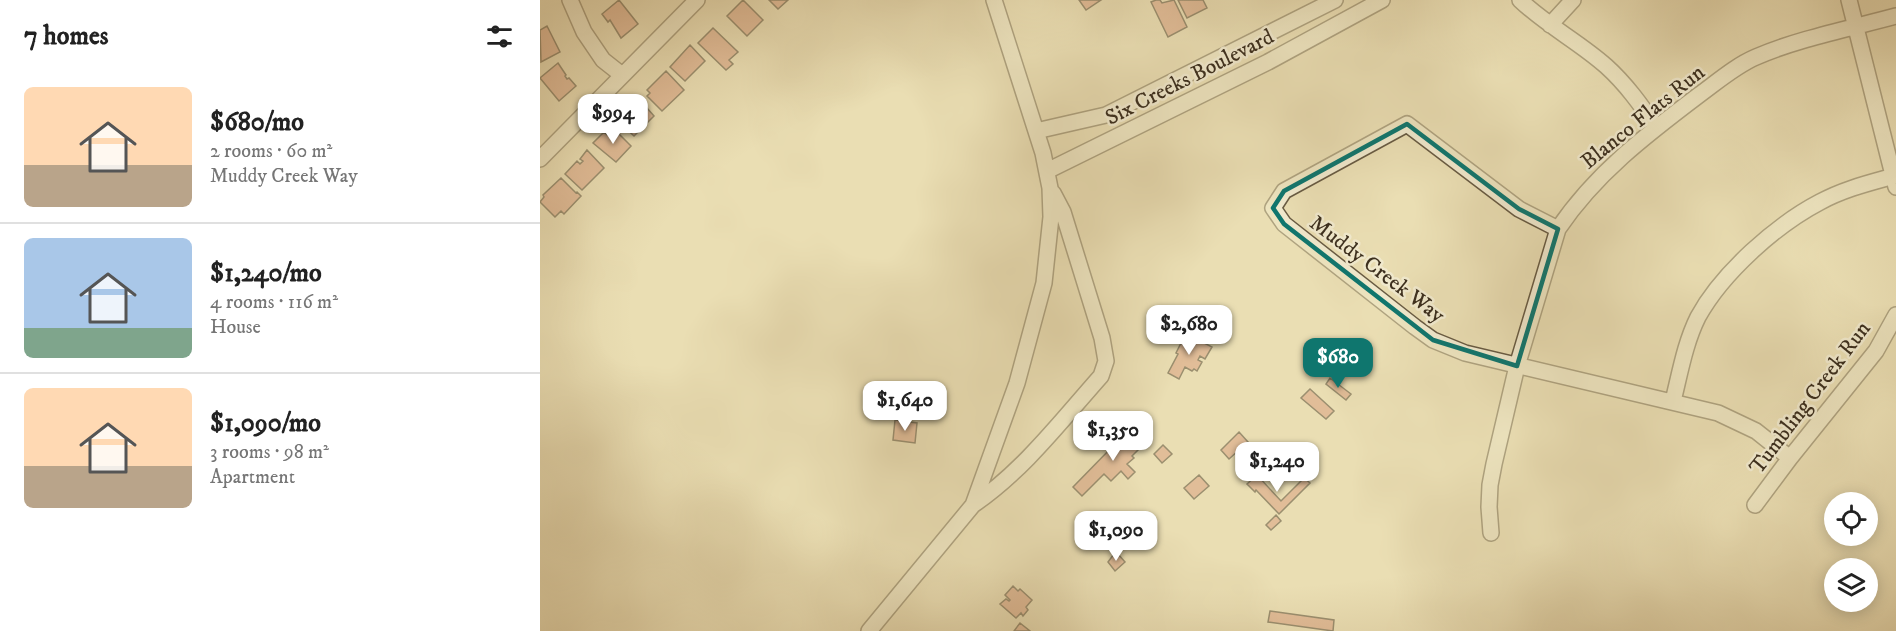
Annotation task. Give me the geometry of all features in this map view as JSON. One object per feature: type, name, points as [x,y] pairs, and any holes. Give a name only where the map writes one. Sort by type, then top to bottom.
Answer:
[{"type":"street","points":[[570,0],[584,33],[603,60],[622,75]]},
{"type":"street","points":[[540,159],[697,0]]},
{"type":"street","points":[[973,505],[1013,393],[1035,320],[1044,283],[1051,217],[1047,171],[994,0]]},
{"type":"street","name":"Six Creeks Boulevard","points":[[1036,131],[1106,115],[1335,0]]},
{"type":"street","name":"Six Creeks Boulevard","points":[[1047,171],[1268,62],[1382,0]]},
{"type":"street","points":[[1520,0],[1605,65],[1625,84],[1656,127]]},
{"type":"street","points":[[1550,25],[1573,0]]},
{"type":"street","points":[[1673,401],[1689,337],[1712,294],[1729,273],[1792,220],[1821,201],[1860,186],[1895,182],[1849,0]]},
{"type":"street","name":"Blanco Flats Run","points":[[1491,533],[1490,485],[1517,366],[1558,230],[1570,211],[1602,174],[1656,127],[1753,58],[1773,50],[1896,16]]},
{"type":"street","name":"Muddy Creek Way","points":[[1558,230],[1519,209],[1407,123],[1284,191],[1273,208],[1284,224],[1433,340],[1465,353],[1718,413],[1756,431],[1790,458]]},
{"type":"street","points":[[869,631],[973,505],[996,489],[1101,376],[1106,361],[1093,302],[1063,212],[1050,188]]},
{"type":"street","name":"Tumbling Creek Run","points":[[1755,505],[1876,351],[1896,315]]},
{"type":"highlighted area","points":[[1407,124],[1519,209],[1558,229],[1517,366],[1433,340],[1284,224],[1273,208],[1284,191]]},
{"type":"building","points":[[619,0],[638,24],[621,38],[610,20],[608,22],[602,14]]},
{"type":"building","points":[[743,0],[763,20],[747,36],[727,16]]},
{"type":"building","points":[[769,0],[788,0],[778,9]]},
{"type":"building","points":[[1079,0],[1101,0],[1086,10]]},
{"type":"building","points":[[1156,0],[1162,3],[1174,0],[1187,27],[1168,37],[1151,2]]},
{"type":"building","points":[[1178,0],[1203,0],[1207,8],[1187,18]]},
{"type":"building","points":[[547,26],[560,52],[541,62],[540,30]]},
{"type":"building","points":[[713,28],[738,52],[729,60],[733,64],[726,70],[698,43]]},
{"type":"building","points":[[690,45],[705,61],[685,81],[670,67]]},
{"type":"building","points":[[558,63],[567,79],[569,78],[576,86],[559,101],[540,78]]},
{"type":"building","points":[[666,71],[684,90],[662,111],[647,96],[650,93],[647,90]]},
{"type":"building","points":[[639,99],[654,116],[634,136],[618,121]]},
{"type":"building","points":[[613,128],[631,146],[616,162],[593,143],[604,132],[607,135]]},
{"type":"building","points":[[587,150],[604,168],[582,190],[565,174],[577,161],[580,164],[583,161],[580,159]]},
{"type":"building","points":[[561,178],[581,196],[564,214],[561,211],[555,217],[540,202],[543,195]]},
{"type":"building","points":[[1189,335],[1212,347],[1205,359],[1200,356],[1198,360],[1202,362],[1197,371],[1185,367],[1179,379],[1168,373],[1181,343],[1184,345]]},
{"type":"building","points":[[1330,378],[1351,394],[1346,400],[1326,384]]},
{"type":"building","points":[[1310,389],[1334,411],[1326,419],[1301,398]]},
{"type":"building","points":[[895,420],[917,423],[915,443],[893,440]]},
{"type":"building","points":[[1136,428],[1148,440],[1127,464],[1135,472],[1128,479],[1121,471],[1111,481],[1104,474],[1082,496],[1073,487],[1117,442],[1119,445]]},
{"type":"building","points":[[1239,432],[1248,442],[1229,459],[1221,450]]},
{"type":"building","points":[[1163,445],[1172,454],[1162,463],[1154,454]]},
{"type":"building","points":[[1199,475],[1209,486],[1194,499],[1184,488]]},
{"type":"building","points":[[1257,475],[1281,501],[1304,478],[1310,483],[1279,514],[1247,484]]},
{"type":"building","points":[[1276,515],[1281,521],[1271,530],[1266,525]]},
{"type":"building","points":[[1114,554],[1116,556],[1118,554],[1125,562],[1115,571],[1108,562]]},
{"type":"building","points":[[1013,586],[1032,600],[1023,616],[1021,613],[1016,618],[1000,604],[1006,599],[1010,600],[1005,595]]},
{"type":"building","points":[[1270,611],[1334,620],[1333,631],[1268,622]]},
{"type":"building","points":[[1020,623],[1030,631],[1014,631]]}]
